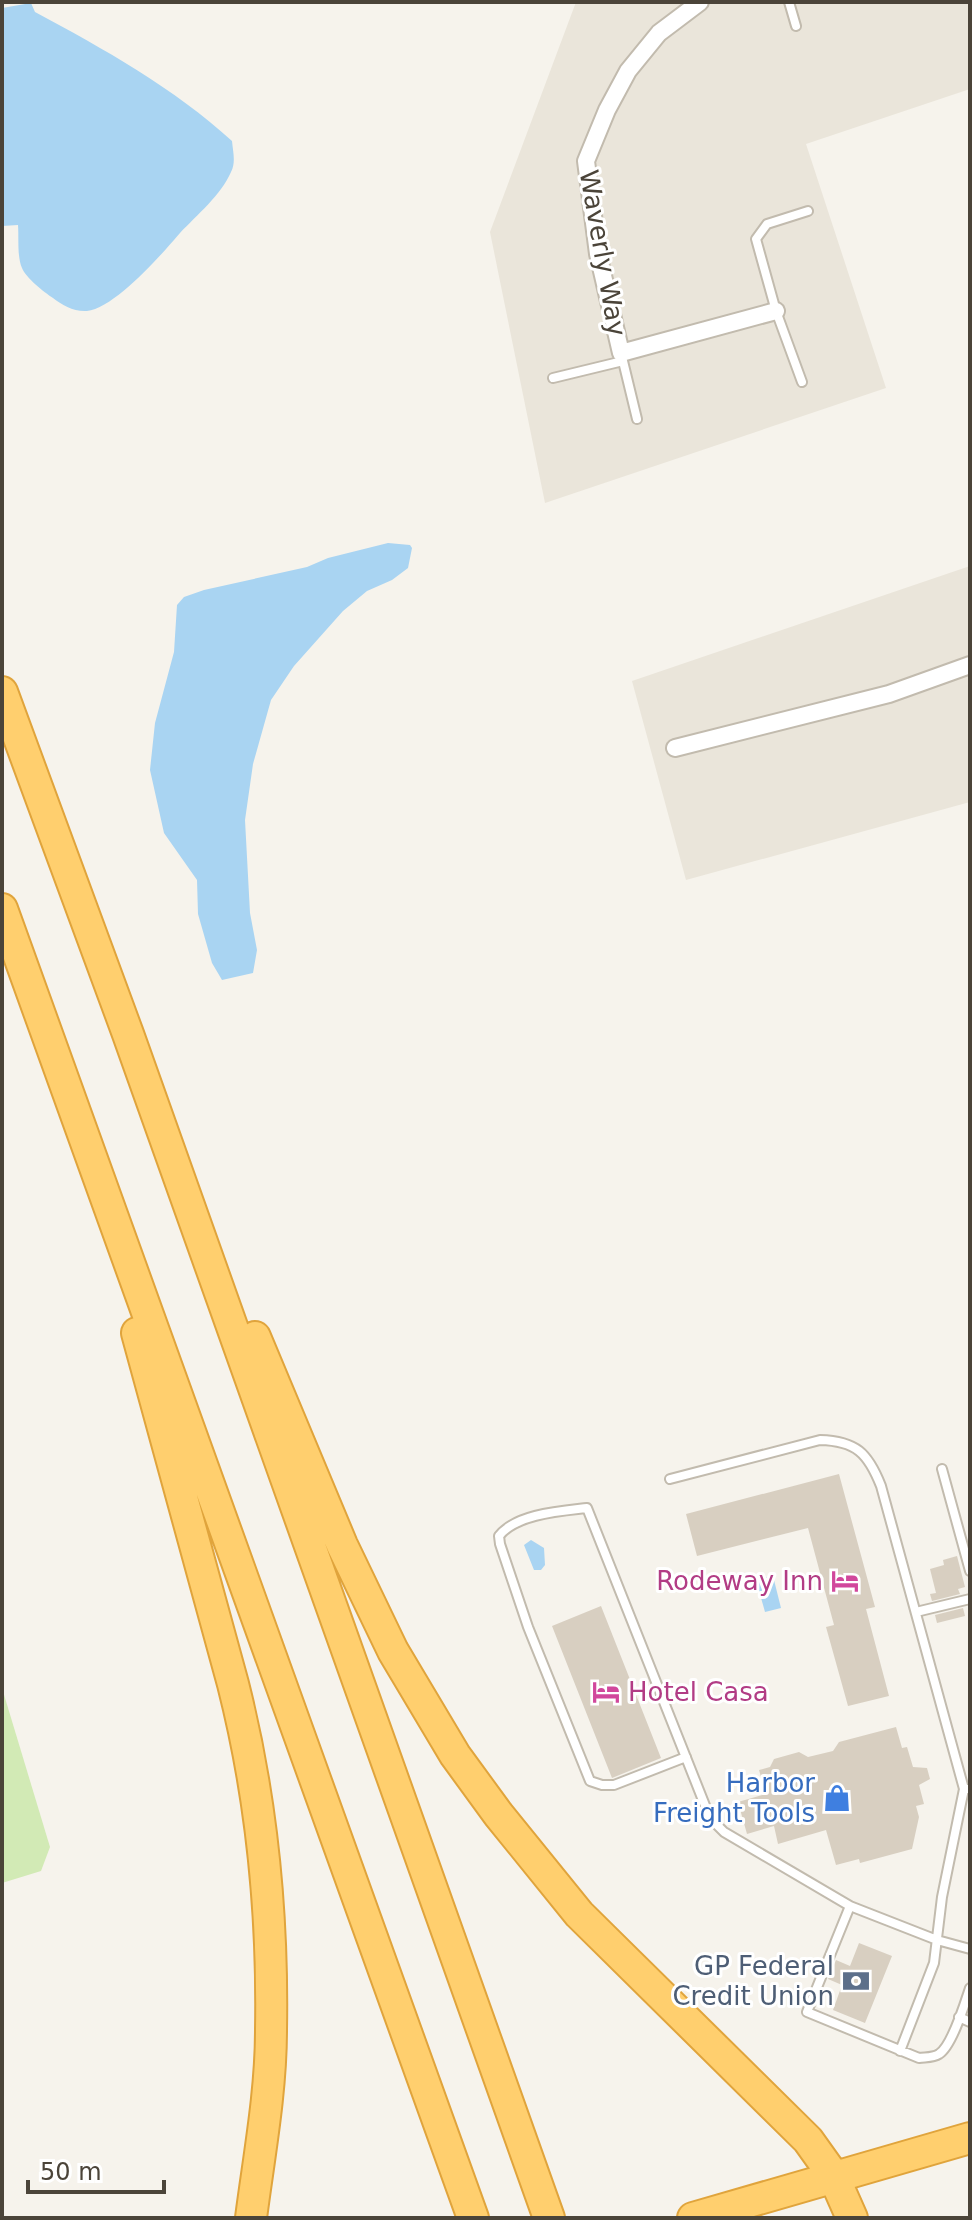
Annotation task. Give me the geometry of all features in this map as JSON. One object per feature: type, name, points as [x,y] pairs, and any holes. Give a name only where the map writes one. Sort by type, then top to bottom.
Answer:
[{"type":"highway","points":[[2,692],[128,1034],[549,2218]]},
{"type":"highway","points":[[2,909],[473,2218]]},
{"type":"highway","points":[[128,1034],[181,1138],[257,1342],[342,1545],[393,1651],[455,1755],[579,1914],[808,2140],[833,2175],[852,2218]]},
{"type":"highway","points":[[108,1203],[141,1348],[241,1714],[261,1820],[268,1907],[272,2031],[251,2218]]},
{"type":"highway","points":[[693,2218],[833,2175],[970,2138]]},
{"type":"street","name":"Waverly Way","points":[[622,357],[598,254],[586,161],[607,110],[628,71],[659,33],[700,2]]},
{"type":"street","points":[[622,357],[776,311]]},
{"type":"street","points":[[675,748],[889,694],[970,665]]},
{"type":"lane","points":[[789,2],[796,26]]},
{"type":"lane","points":[[802,382],[776,311],[756,239],[767,224],[808,211]]},
{"type":"lane","points":[[553,378],[622,357],[637,419]]},
{"type":"lane","points":[[670,1479],[820,1440],[855,1446],[876,1472],[967,1789],[942,1897],[934,1963],[900,2051]]},
{"type":"lane","points":[[942,1469],[970,1571]]},
{"type":"lane","points":[[686,1757],[614,1785],[590,1781],[528,1627],[500,1544],[499,1536],[503,1530],[544,1513],[587,1508],[686,1757],[710,1818],[724,1832],[850,1906],[937,1940],[970,1949]]},
{"type":"lane","points":[[916,1612],[970,1599]]},
{"type":"lane","points":[[850,1906],[807,2012],[919,2058],[938,2055],[942,2051],[970,1988]]},
{"type":"lane","points":[[959,2017],[970,2022]]},
{"type":"shaded area","points":[[576,2],[970,2],[970,89],[806,144],[886,388],[545,503],[490,232]]},
{"type":"shaded area","points":[[970,566],[970,802],[686,880],[632,681]]},
{"type":"green space","points":[[2,1688],[50,1847],[41,1871],[2,1883]]},
{"type":"water","points":[[31,3],[35,12],[162,87],[232,141],[233,168],[215,197],[124,291],[98,308],[87,311],[64,305],[31,280],[20,264],[18,225],[2,226],[2,8]]},
{"type":"water","points":[[388,543],[410,545],[408,568],[392,580],[367,591],[343,611],[294,666],[271,700],[253,764],[245,820],[250,913],[257,950],[253,973],[222,980],[212,963],[198,914],[197,880],[164,833],[150,770],[155,723],[174,652],[177,605],[184,597],[204,590],[307,567],[328,558]]},
{"type":"water","points":[[531,1540],[544,1548],[545,1565],[541,1570],[534,1570],[524,1545]]},
{"type":"water","points":[[773,1576],[781,1608],[765,1612],[756,1580]]},
{"type":"building","name":"Rodeway Inn","points":[[839,1474],[875,1607],[866,1609],[889,1696],[848,1706],[826,1627],[834,1625],[808,1528],[697,1556],[686,1514]]},
{"type":"building","points":[[957,1556],[965,1587],[958,1589],[960,1594],[932,1601],[930,1594],[936,1593],[930,1569],[944,1565],[943,1560]]},
{"type":"building","name":"Hotel Casa","points":[[601,1606],[661,1758],[612,1778],[552,1626]]},
{"type":"building","points":[[963,1608],[965,1616],[937,1623],[935,1615]]},
{"type":"building","name":"Harbor Freight Tools","points":[[896,1727],[902,1748],[907,1747],[913,1767],[927,1768],[930,1779],[919,1785],[924,1804],[916,1806],[919,1817],[912,1849],[860,1863],[859,1859],[836,1865],[826,1830],[778,1844],[774,1826],[747,1834],[738,1802],[766,1794],[759,1770],[770,1767],[774,1759],[799,1752],[808,1757],[833,1751],[839,1742]]},
{"type":"building","name":"GP Federal Credit Union","points":[[859,1943],[892,1956],[865,2023],[833,2010],[842,1985],[828,1979],[836,1960],[850,1966]]},
{"type":"place","name":"Rodeway Inn","points":[[845,1581]]},
{"type":"place","name":"Hotel Casa","points":[[606,1692]]},
{"type":"place","name":"Harbor Freight Tools","points":[[837,1798]]},
{"type":"place","name":"GP Federal Credit Union","points":[[856,1981]]}]
